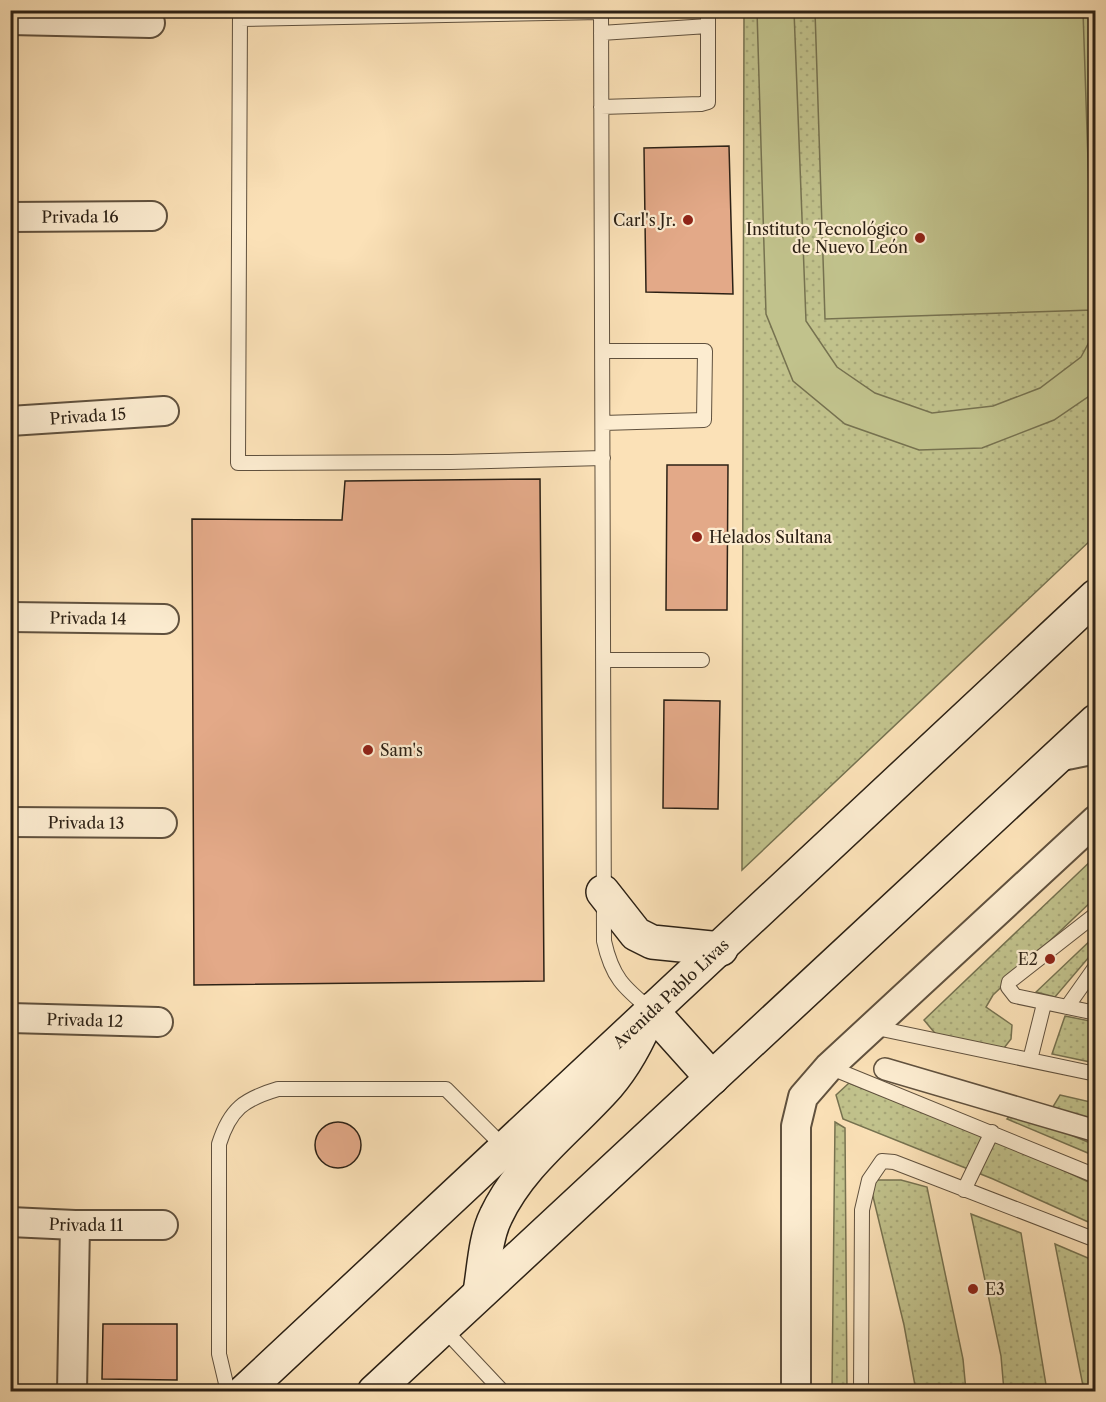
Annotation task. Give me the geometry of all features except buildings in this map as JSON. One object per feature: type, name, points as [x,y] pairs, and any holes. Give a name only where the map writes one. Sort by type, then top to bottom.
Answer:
[{"type":"main road","name":"Avenida Pablo Livas","points":[[244,1392],[651,1010],[721,949],[1095,596]]},
{"type":"main road","points":[[374,1392],[1095,721]]},
{"type":"main road","points":[[603,892],[636,934],[652,942],[721,949]]},
{"type":"main road","points":[[480,1292],[495,1219],[511,1190],[525,1169],[609,1084],[639,1038],[651,1010],[712,1078]]},
{"type":"street","points":[[10,20],[150,23]]},
{"type":"street","name":"Privada 16","points":[[10,217],[152,216]]},
{"type":"street","name":"Privada 15","points":[[10,421],[164,411]]},
{"type":"street","name":"Privada 14","points":[[10,617],[164,619]]},
{"type":"street","points":[[1057,757],[1095,749]]},
{"type":"street","points":[[796,1392],[796,1126],[803,1097],[829,1067],[1095,820]]},
{"type":"street","name":"Privada 13","points":[[10,822],[162,823]]},
{"type":"street","name":"Privada 12","points":[[10,1018],[158,1022]]},
{"type":"street","points":[[885,1069],[1095,1131]]},
{"type":"street","name":"Privada 11","points":[[10,1222],[163,1225]]},
{"type":"street","points":[[72,1392],[75,1225]]},
{"type":"lane","points":[[601,107],[708,102],[708,10]]},
{"type":"lane","points":[[603,458],[238,464],[240,14],[601,11],[603,351],[604,941],[609,966],[622,987],[651,1010]]},
{"type":"lane","points":[[601,33],[708,26]]},
{"type":"lane","points":[[603,351],[705,351],[704,420],[603,423]]},
{"type":"lane","points":[[603,660],[702,660]]},
{"type":"lane","points":[[1095,914],[1009,982],[1008,987],[1012,995],[1044,1004],[1095,1013]]},
{"type":"lane","points":[[1067,1007],[1095,966]]},
{"type":"lane","points":[[1030,1060],[1044,1004]]},
{"type":"lane","points":[[872,1027],[1095,1074]]},
{"type":"lane","points":[[829,1067],[1095,1176]]},
{"type":"lane","points":[[228,1392],[219,1353],[219,1144],[225,1124],[238,1106],[259,1094],[278,1089],[446,1089],[505,1148]]},
{"type":"lane","points":[[964,1190],[992,1132]]},
{"type":"lane","points":[[861,1392],[862,1210],[875,1168],[882,1161],[894,1162],[1095,1240]]},
{"type":"lane","points":[[442,1327],[503,1392]]},
{"type":"green space","name":"Instituto Tecnológico de Nuevo León","points":[[744,11],[1095,11],[1095,536],[742,870]]},
{"type":"green space","points":[[757,11],[794,11],[806,321],[837,367],[875,393],[932,413],[993,406],[1040,388],[1081,357],[1095,331],[1095,392],[1054,420],[982,448],[919,450],[845,424],[793,381],[766,314]]},
{"type":"green space","points":[[815,11],[1083,11],[1093,310],[825,319]]},
{"type":"green space","points":[[1095,857],[1095,898],[993,995],[986,1007],[1012,1025],[1011,1039],[1004,1048],[939,1038],[924,1020]]},
{"type":"green space","points":[[1095,936],[1095,950],[1055,997],[1036,992]]},
{"type":"green space","points":[[1065,1016],[1095,1022],[1095,1063],[1052,1054]]},
{"type":"green space","points":[[849,1083],[1020,1150],[1095,1185],[1095,1225],[993,1179],[843,1119],[836,1095]]},
{"type":"green space","points":[[1060,1095],[1095,1103],[1095,1122],[1051,1110]]},
{"type":"green space","points":[[1014,1111],[1095,1145],[1095,1156],[1007,1119]]},
{"type":"green space","points":[[835,1122],[845,1128],[847,1392],[832,1391]]},
{"type":"green space","points":[[869,1180],[901,1180],[927,1187],[963,1359],[966,1391],[916,1391],[904,1325]]},
{"type":"green space","points":[[971,1214],[1021,1233],[1047,1391],[1004,1391],[1001,1356]]},
{"type":"green space","points":[[1055,1244],[1095,1261],[1095,1391],[1084,1391]]},
{"type":"place","name":"Carl's Jr.","points":[[688,220]]},
{"type":"place","name":"Instituto Tecnológico de Nuevo León","points":[[920,238]]},
{"type":"place","name":"Helados Sultana","points":[[697,537]]},
{"type":"place","name":"Sam's","points":[[368,750]]},
{"type":"place","name":"E2","points":[[1050,959]]},
{"type":"place","name":"E3","points":[[973,1289]]}]
